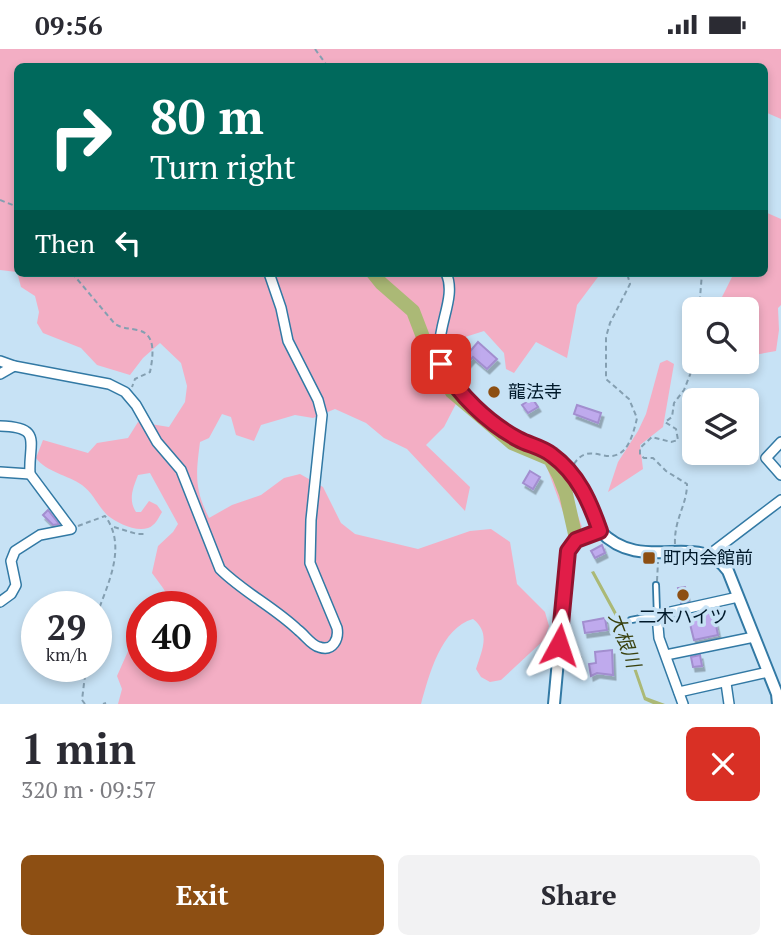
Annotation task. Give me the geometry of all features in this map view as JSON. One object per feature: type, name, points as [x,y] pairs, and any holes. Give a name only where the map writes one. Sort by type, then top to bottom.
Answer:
[{"type":"street","points":[[0,361],[119,388],[130,398],[157,442],[181,470],[219,569],[232,582],[296,627],[317,647],[326,648],[337,639],[337,628],[310,563],[311,520],[322,415],[318,400],[288,341],[270,277]]},
{"type":"street","points":[[447,277],[450,286],[439,347],[441,364],[461,394],[497,425],[527,444],[550,453],[569,470],[585,492],[600,531],[615,543],[638,552],[700,551],[710,554],[728,571],[777,694],[778,704]]},
{"type":"street","points":[[0,373],[14,366]]},
{"type":"street","points":[[0,426],[20,426],[29,436],[33,444],[30,474],[71,529],[40,535],[15,551],[11,561],[16,585],[0,602]]},
{"type":"street","points":[[781,442],[766,458],[781,475]]},
{"type":"street","points":[[0,472],[30,474]]},
{"type":"street","points":[[710,554],[780,504]]},
{"type":"street","points":[[554,704],[568,551],[576,540],[600,531]]},
{"type":"street","points":[[683,704],[659,638],[657,615],[738,597]]},
{"type":"street","points":[[666,655],[754,637]]},
{"type":"street","points":[[679,691],[768,672]]},
{"type":"street","points":[[726,683],[729,704]]},
{"type":"lane","points":[[631,620],[657,615],[656,584]]},
{"type":"path","points":[[75,277],[116,324],[144,331],[151,340],[153,354],[150,372],[135,379],[130,398]]},
{"type":"path","points":[[569,470],[580,455],[587,452],[613,456],[625,449],[634,430],[637,418],[635,410],[629,399],[606,379],[605,369],[606,337],[629,284],[627,277]]},
{"type":"path","points":[[700,297],[702,277]]},
{"type":"path","points":[[675,552],[674,531],[687,494],[687,484],[666,471],[653,458],[644,459],[640,455],[640,448],[652,437],[671,442],[678,440],[676,429],[665,422],[673,417],[674,403],[684,390],[690,374]]},
{"type":"path","points":[[71,529],[105,516],[113,527],[115,559],[105,591]]},
{"type":"path","points":[[113,527],[145,534]]},
{"type":"path","points":[[656,584],[659,558]]},
{"type":"path","points":[[84,682],[82,699],[85,704]]},
{"type":"shaded area","points":[[0,49],[781,49],[781,119],[768,113],[768,63],[14,63],[14,272],[0,270]]},
{"type":"shaded area","points":[[768,213],[781,219],[781,305],[778,308],[776,351],[759,354],[759,297],[722,297],[732,277],[768,277]]},
{"type":"shaded area","points":[[18,277],[598,277],[577,305],[567,358],[536,342],[514,373],[506,369],[504,353],[484,331],[437,346],[443,373],[461,394],[444,427],[426,445],[470,487],[465,511],[407,449],[384,438],[366,423],[335,409],[313,418],[295,415],[261,425],[254,441],[236,435],[231,417],[222,414],[209,438],[200,442],[197,481],[209,518],[232,505],[261,495],[284,478],[300,474],[323,487],[341,523],[355,534],[418,549],[470,531],[491,529],[510,542],[517,584],[545,612],[549,626],[544,640],[501,680],[490,682],[481,677],[476,669],[484,642],[482,630],[473,619],[462,624],[452,632],[438,654],[421,704],[118,704],[122,689],[117,676],[126,656],[126,682],[217,682],[217,591],[165,591],[152,573],[158,546],[178,524],[150,473],[138,475],[132,503],[136,512],[141,512],[149,501],[157,505],[162,512],[150,527],[138,529],[111,518],[82,485],[45,467],[36,458],[43,440],[88,453],[97,443],[128,438],[138,422],[169,427],[185,402],[187,386],[181,363],[160,343],[143,358],[130,375],[97,365],[81,348],[43,333],[37,323],[39,312],[35,296],[21,287]]},
{"type":"shaded area","points":[[667,360],[674,364],[663,427],[640,445],[643,469],[608,492],[618,462],[646,414],[660,363]]},
{"type":"shaded area","points":[[540,448],[557,459],[582,527],[571,534]]},
{"type":"water","points":[[594,571],[618,615],[646,697],[665,704],[653,704],[644,700],[615,616],[591,572]]},
{"type":"building","points":[[478,342],[497,359],[487,369],[473,357],[459,373],[448,357],[458,346],[467,355]]},
{"type":"building","points":[[532,398],[538,407],[528,413],[522,405]]},
{"type":"building","points":[[577,405],[601,413],[598,423],[574,414]]},
{"type":"building","points":[[530,471],[540,477],[533,489],[523,483]]},
{"type":"building","points":[[48,510],[59,524],[53,525],[43,515]]},
{"type":"building","points":[[602,545],[605,553],[595,558],[591,551]]},
{"type":"building","name":"二木ハイツ","points":[[685,587],[688,601],[681,603],[678,588]]},
{"type":"building","points":[[713,611],[718,635],[694,640],[688,616]]},
{"type":"building","points":[[605,618],[607,630],[585,633],[583,622]]},
{"type":"building","points":[[612,650],[613,675],[597,673],[591,676],[589,664],[596,663],[595,652]]},
{"type":"building","points":[[567,652],[578,653],[577,664],[566,663]]},
{"type":"building","points":[[700,655],[702,666],[693,667],[691,657]]},
{"type":"waterway","name":"大根川","points":[[376,277],[413,311],[431,358],[452,392],[512,443],[550,459],[566,494],[575,534]]},
{"type":"place","name":"龍法寺","points":[[494,392]]},
{"type":"place","name":"町内会館前","points":[[649,558]]},
{"type":"place","name":"二木ハイツ","points":[[683,595]]},
{"type":"route","points":[[441,364],[461,394],[497,425],[527,444],[550,453],[569,470],[585,492],[593,510],[600,531],[576,540],[568,551],[559,645]]}]
